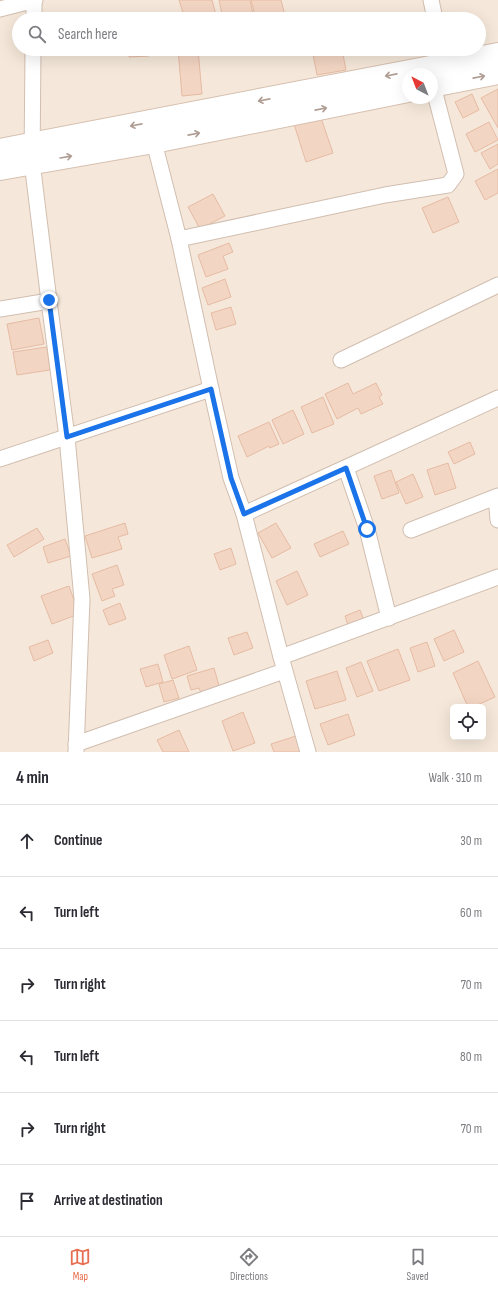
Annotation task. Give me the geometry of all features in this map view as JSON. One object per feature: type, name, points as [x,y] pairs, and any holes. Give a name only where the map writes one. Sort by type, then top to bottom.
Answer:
[{"type":"street","points":[[0,9],[34,0],[34,12]]},
{"type":"street","points":[[431,0],[434,12]]},
{"type":"street","points":[[0,169],[32,154],[439,74],[498,54]]},
{"type":"street","points":[[33,56],[32,154],[67,437],[82,599],[76,748],[282,664],[389,618],[498,577]]},
{"type":"street","points":[[439,74],[498,73]]},
{"type":"street","points":[[179,239],[385,195],[448,185],[456,174],[439,74]]},
{"type":"street","points":[[0,150],[32,154],[154,142],[402,92]]},
{"type":"street","points":[[154,142],[179,239],[231,478],[244,514],[282,664],[308,752]]},
{"type":"street","points":[[341,360],[498,285]]},
{"type":"street","points":[[0,309],[49,300]]},
{"type":"street","points":[[0,459],[211,389]]},
{"type":"street","points":[[244,514],[498,398]]},
{"type":"street","points":[[346,468],[367,529],[389,618]]},
{"type":"street","points":[[411,530],[497,497],[498,520]]},
{"type":"shaded area","points":[[0,0],[498,0],[498,752],[0,752]]},
{"type":"building","points":[[179,0],[212,0],[215,12],[183,12]]},
{"type":"building","points":[[219,0],[250,0],[253,12],[222,12]]},
{"type":"building","points":[[251,0],[281,0],[284,12],[254,12]]},
{"type":"building","points":[[179,56],[199,56],[202,94],[182,96]]},
{"type":"building","points":[[313,56],[343,56],[346,70],[317,75]]},
{"type":"building","points":[[498,89],[498,128],[481,98]]},
{"type":"building","points":[[472,94],[479,110],[463,118],[455,102]]},
{"type":"building","points":[[320,115],[333,153],[306,162],[294,124]]},
{"type":"building","points":[[489,122],[498,140],[475,152],[466,134]]},
{"type":"building","points":[[498,144],[498,164],[490,169],[481,153]]},
{"type":"building","points":[[498,169],[498,193],[485,200],[475,181]]},
{"type":"building","points":[[213,194],[225,216],[200,229],[188,207]]},
{"type":"building","points":[[448,197],[459,222],[433,233],[422,208]]},
{"type":"building","points":[[229,243],[233,252],[223,256],[228,269],[206,277],[198,255]]},
{"type":"building","points":[[225,279],[231,297],[208,305],[202,288]]},
{"type":"building","points":[[231,307],[236,324],[216,330],[211,313]]},
{"type":"building","points":[[39,318],[44,344],[12,350],[7,324]]},
{"type":"building","points":[[47,347],[50,370],[17,375],[13,352]]},
{"type":"building","points":[[348,383],[353,394],[376,383],[382,395],[379,397],[383,404],[361,414],[358,408],[337,419],[325,394]]},
{"type":"building","points":[[323,397],[334,424],[312,433],[301,407]]},
{"type":"building","points":[[293,410],[304,434],[283,444],[272,420]]},
{"type":"building","points":[[269,422],[279,444],[270,448],[269,446],[247,457],[238,436]]},
{"type":"building","points":[[470,442],[475,454],[454,464],[448,452]]},
{"type":"building","points":[[448,463],[456,488],[435,495],[427,470]]},
{"type":"building","points":[[391,470],[399,493],[382,499],[374,476]]},
{"type":"building","points":[[413,474],[423,497],[406,504],[396,482]]},
{"type":"building","points":[[125,523],[128,534],[118,537],[122,549],[92,558],[85,536]]},
{"type":"building","points":[[276,523],[291,548],[272,558],[258,533]]},
{"type":"building","points":[[37,528],[44,539],[14,557],[7,545]]},
{"type":"building","points":[[343,531],[349,544],[320,557],[314,544]]},
{"type":"building","points":[[65,539],[71,556],[48,563],[43,547]]},
{"type":"building","points":[[231,548],[236,564],[220,570],[214,554]]},
{"type":"building","points":[[117,565],[124,585],[112,589],[115,596],[102,601],[92,574]]},
{"type":"building","points":[[297,571],[308,595],[287,605],[276,581]]},
{"type":"building","points":[[69,586],[79,614],[52,624],[41,596]]},
{"type":"building","points":[[120,603],[126,619],[109,625],[103,610]]},
{"type":"building","points":[[360,610],[365,623],[349,629],[345,616]]},
{"type":"building","points":[[454,630],[464,652],[444,661],[434,639]]},
{"type":"building","points":[[247,632],[253,648],[234,655],[228,638]]},
{"type":"building","points":[[48,640],[53,653],[34,661],[29,647]]},
{"type":"building","points":[[427,642],[435,666],[418,672],[410,648]]},
{"type":"building","points":[[189,646],[197,670],[172,679],[164,655]]},
{"type":"building","points":[[398,649],[410,680],[379,691],[367,661]]},
{"type":"building","points":[[478,661],[495,697],[480,704],[467,704],[453,673]]},
{"type":"building","points":[[361,662],[373,691],[357,697],[346,668]]},
{"type":"building","points":[[158,664],[163,682],[146,687],[140,669]]},
{"type":"building","points":[[214,668],[220,689],[202,695],[199,688],[191,690],[187,676]]},
{"type":"building","points":[[337,671],[346,700],[315,709],[306,681]]},
{"type":"building","points":[[173,680],[179,698],[164,702],[159,684]]},
{"type":"building","points":[[243,712],[255,743],[233,751],[222,721]]},
{"type":"building","points":[[348,714],[355,735],[328,745],[320,724]]},
{"type":"building","points":[[179,730],[189,752],[163,752],[157,740]]},
{"type":"building","points":[[299,735],[304,752],[274,752],[271,744]]},
{"type":"route","points":[[49,300],[67,437],[211,389],[231,478],[244,514],[346,468],[367,529]]}]
